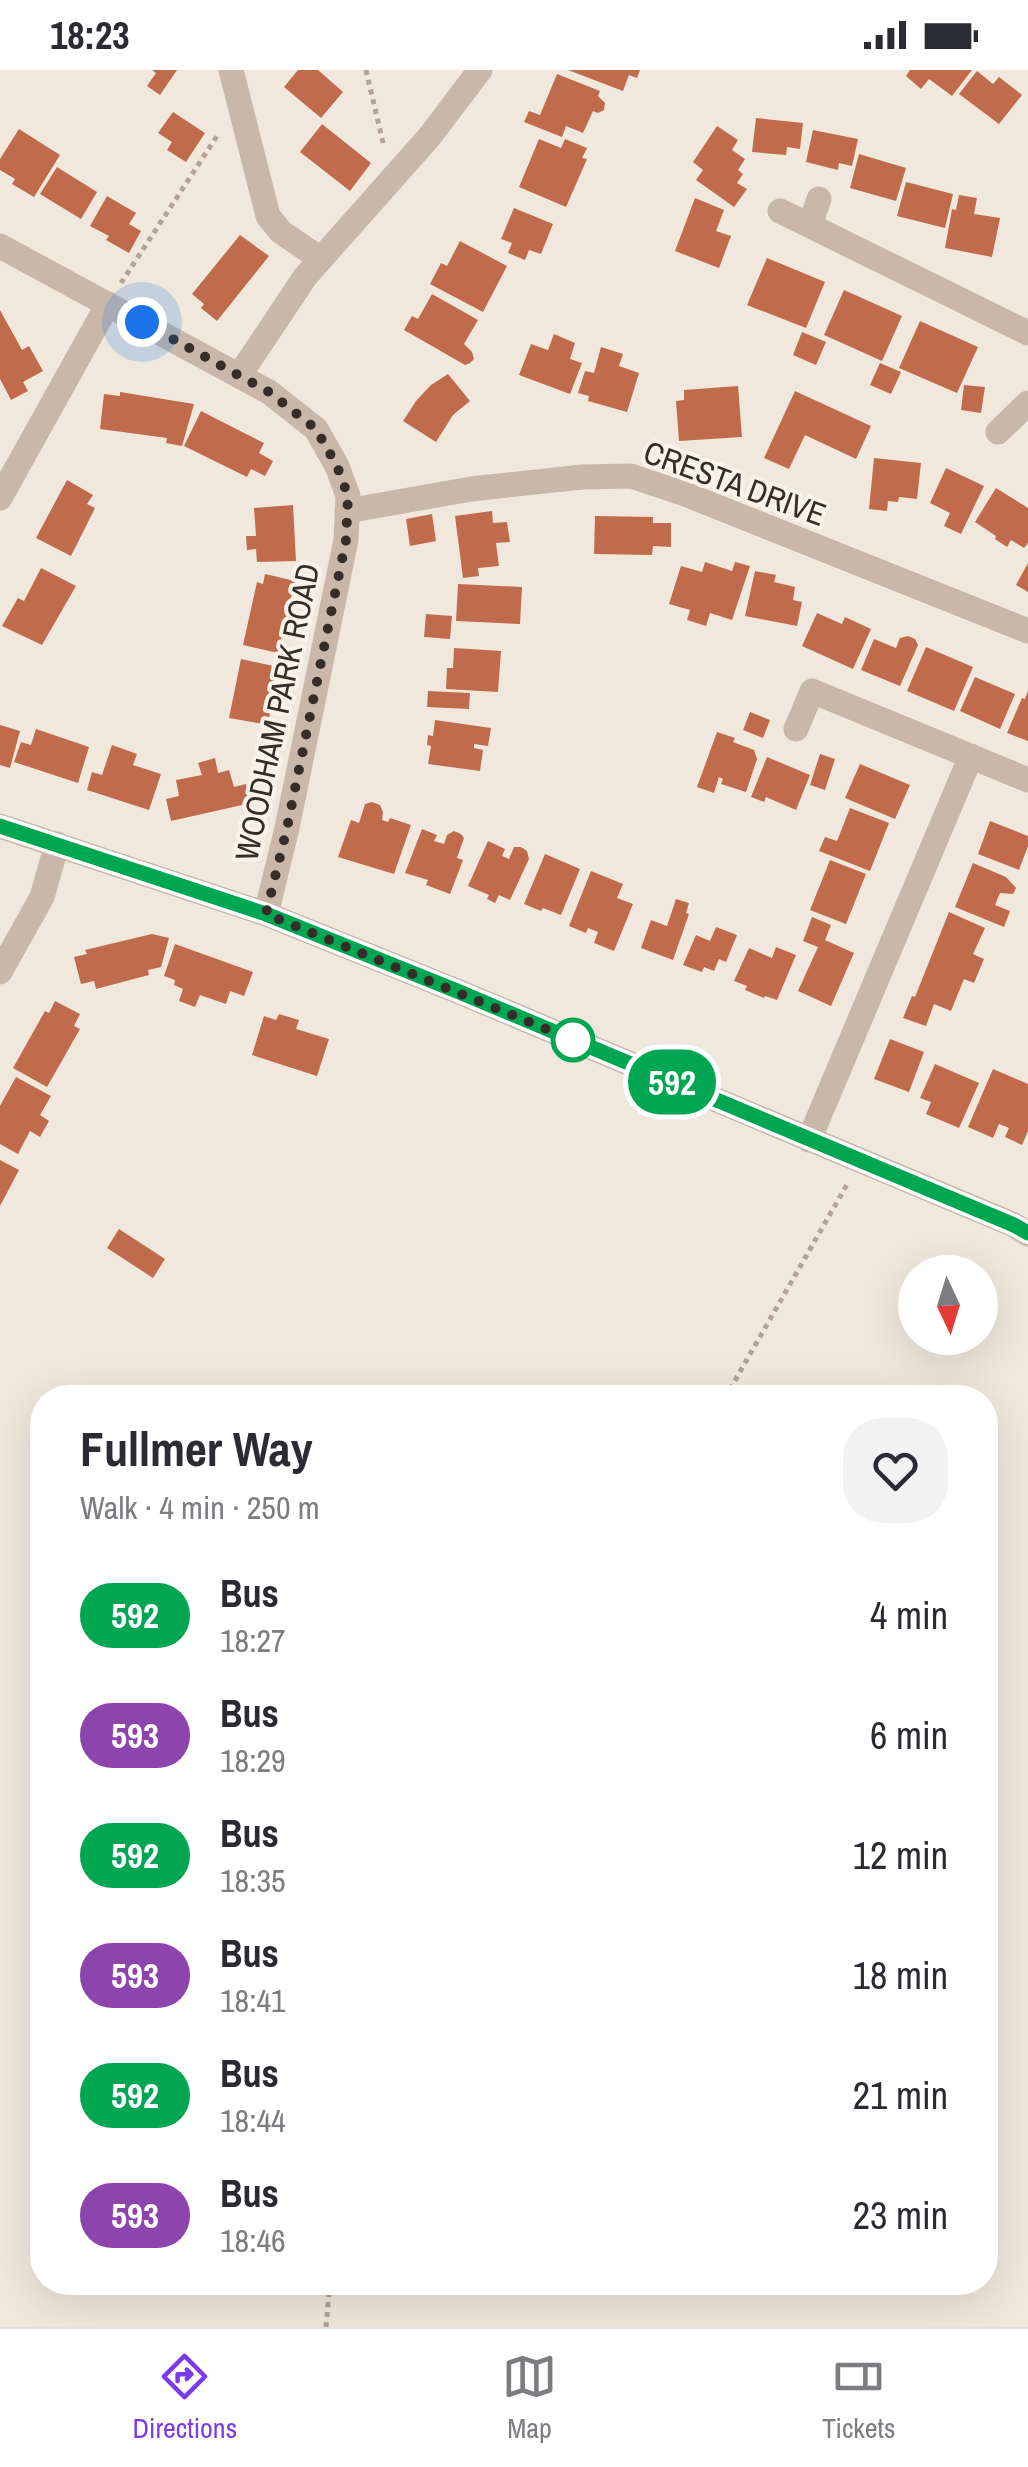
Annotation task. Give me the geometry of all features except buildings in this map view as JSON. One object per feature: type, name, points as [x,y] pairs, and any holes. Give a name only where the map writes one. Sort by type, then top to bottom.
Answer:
[{"type":"street","points":[[231,70],[268,216],[281,232],[321,259]]},
{"type":"street","points":[[239,376],[305,277],[430,136],[480,70]]},
{"type":"street","points":[[810,225],[819,199]]},
{"type":"street","points":[[780,211],[1028,333]]},
{"type":"street","name":"WOODHAM PARK ROAD","points":[[0,246],[269,392],[316,429],[337,466],[348,496],[346,540],[266,914]]},
{"type":"street","points":[[0,498],[108,304]]},
{"type":"street","points":[[998,432],[1028,402]]},
{"type":"street","name":"CRESTA DRIVE","points":[[347,510],[471,489],[631,476],[1028,631]]},
{"type":"street","points":[[796,728],[812,691],[1028,780]]},
{"type":"street","points":[[809,1140],[971,756]]},
{"type":"street","points":[[0,826],[266,914],[861,1160],[1028,1234]]},
{"type":"street","points":[[0,972],[42,896],[57,844]]},
{"type":"path","points":[[366,70],[392,179]]},
{"type":"path","points":[[108,304],[239,102]]},
{"type":"path","points":[[732,1385],[861,1160]]},
{"type":"path","points":[[326,2327],[329,2295]]},
{"type":"bus line","name":"592","points":[[0,826],[266,914],[1028,1233]]},
{"type":"route","points":[[142,322],[269,392],[316,429],[337,466],[348,496],[346,540],[266,914],[573,1040]]}]
